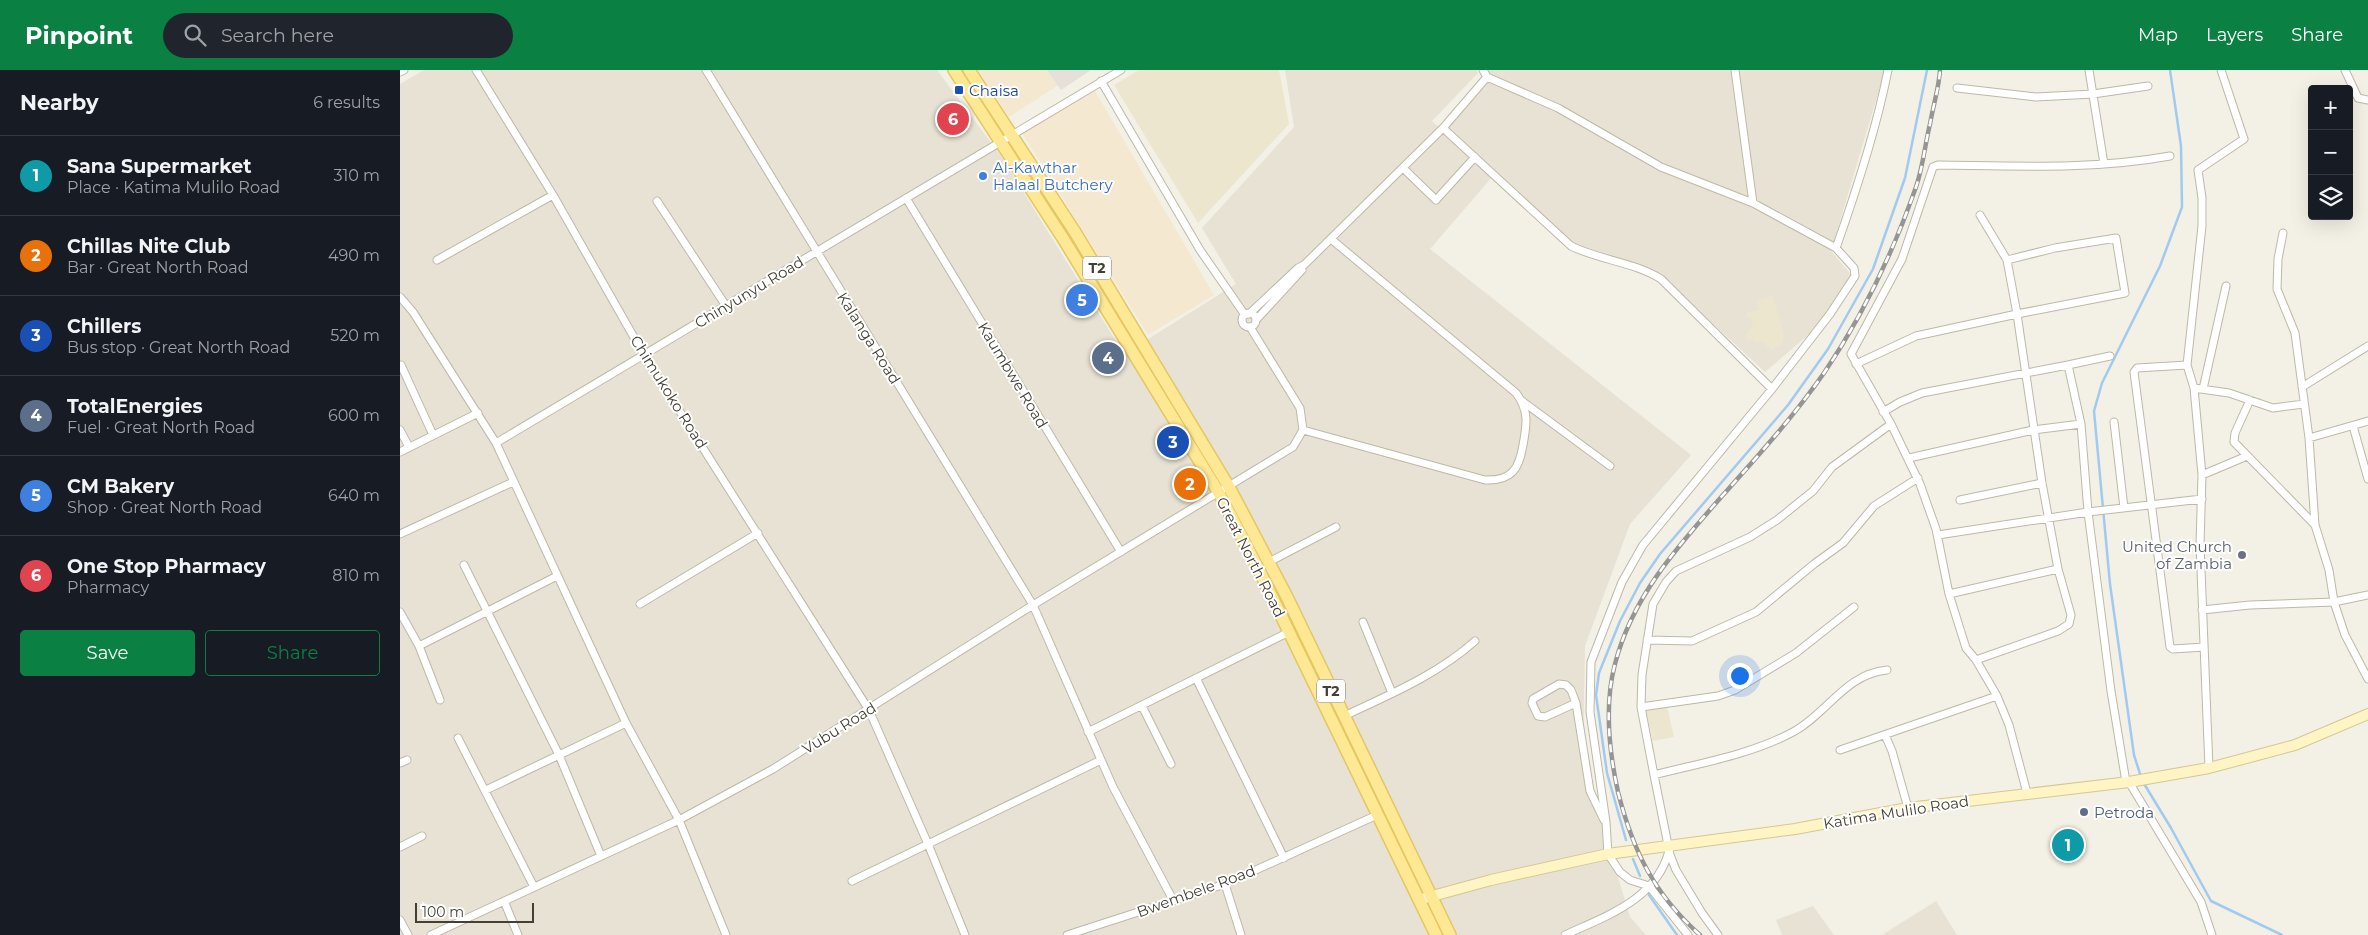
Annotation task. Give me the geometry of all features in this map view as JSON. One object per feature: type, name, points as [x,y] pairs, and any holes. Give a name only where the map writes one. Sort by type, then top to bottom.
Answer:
[{"type":"main road","name":"Great North Road","points":[[954,70],[1002,140],[1269,562],[1450,935]]},
{"type":"main road","name":"Great North Road","points":[[969,70],[1012,133],[1175,394],[1224,490],[1289,632],[1436,935]]},
{"type":"main road","name":"Katima Mulilo Road","points":[[1420,900],[1491,880],[1608,854],[1669,848],[1786,830],[1908,808],[2134,781],[2209,768],[2295,744],[2368,714]]},
{"type":"street","points":[[400,72],[404,70]]},
{"type":"street","name":"Chimukoko Road","points":[[476,70],[553,195],[644,355],[869,710],[928,844],[965,935]]},
{"type":"street","name":"Kalanga Road","points":[[706,70],[815,252],[1033,605],[1128,820],[1173,900]]},
{"type":"street","name":"Chinyunyu Road","points":[[496,443],[1012,133],[1121,70]]},
{"type":"street","points":[[1736,70],[1753,203]]},
{"type":"street","points":[[1836,248],[1862,175],[1880,112],[1888,70]]},
{"type":"street","points":[[2089,70],[2104,164]]},
{"type":"street","points":[[2209,768],[2200,545],[2202,475],[2194,388],[2187,365],[2202,226],[2202,198],[2198,170],[2244,139],[2221,70]]},
{"type":"street","points":[[2345,70],[2358,98],[2368,100]]},
{"type":"street","points":[[1250,327],[1304,265],[1443,128],[1485,74],[1558,108],[1661,167],[1753,203],[1836,248],[1854,268],[1855,276],[1830,314],[1772,389],[1643,545],[1622,582],[1591,662],[1590,712],[1606,822],[1608,854],[1620,872],[1630,880],[1649,886],[1688,935]]},
{"type":"street","points":[[1102,81],[1200,250],[1247,314],[1254,316],[1256,320]]},
{"type":"street","points":[[1957,88],[2036,97],[2093,94],[2148,86]]},
{"type":"street","points":[[1443,128],[1571,246],[1648,272],[1661,279],[1772,389]]},
{"type":"street","points":[[2027,793],[2009,725],[1997,696],[1976,660],[1966,648],[1949,594],[1938,535],[1918,478],[1891,424],[1851,354],[1902,259],[1933,167],[1938,165],[2054,166],[2104,164],[2134,162],[2170,156]]},
{"type":"street","points":[[1403,168],[1436,200],[1475,157]]},
{"type":"street","points":[[437,260],[553,195]]},
{"type":"street","name":"Kaumbwe Road","points":[[906,198],[1121,552]]},
{"type":"street","points":[[657,201],[726,306]]},
{"type":"street","points":[[1976,660],[2058,631],[2069,624],[2072,616],[2058,569],[2048,516],[2007,260],[1980,215]]},
{"type":"street","points":[[2283,233],[2278,259],[2277,288],[2295,333],[2309,438],[2315,525],[2329,570],[2334,602],[2345,635],[2368,679]]},
{"type":"street","points":[[1856,364],[1916,336],[1943,328],[2122,295],[2126,289],[2117,240],[2113,238],[2055,248],[2007,260]]},
{"type":"street","points":[[1330,239],[1516,393],[1522,401],[1610,466]]},
{"type":"street","points":[[1304,265],[1298,268],[1247,314],[1244,324],[1250,327],[1300,408],[1303,430],[1485,480],[1496,480],[1507,477],[1520,464],[1527,415],[1522,401]]},
{"type":"street","points":[[2203,389],[2226,286]]},
{"type":"street","points":[[400,297],[413,312],[496,443],[626,723],[679,820],[726,935]]},
{"type":"street","points":[[2302,387],[2368,346]]},
{"type":"street","points":[[1883,412],[1900,402],[1922,393],[2110,356]]},
{"type":"street","points":[[401,365],[433,434]]},
{"type":"street","points":[[2068,365],[2081,424],[2111,691],[2134,781],[2201,902],[2212,935]]},
{"type":"street","points":[[2187,365],[2137,368],[2134,372],[2170,647],[2174,649],[2204,647]]},
{"type":"street","points":[[2194,388],[2250,400],[2273,408],[2304,404]]},
{"type":"street","points":[[2250,400],[2233,438],[2247,456],[2315,525]]},
{"type":"street","points":[[400,452],[478,413]]},
{"type":"street","points":[[2309,438],[2368,421]]},
{"type":"street","points":[[2114,422],[2124,508]]},
{"type":"street","points":[[1718,935],[1710,926],[1676,870],[1669,848],[1654,775],[1641,708],[1642,675],[1653,604],[1666,582],[1676,571],[1750,537],[1772,523],[1814,490],[1832,467],[1891,424]]},
{"type":"street","points":[[1909,458],[2033,430],[2081,424]]},
{"type":"street","points":[[2353,426],[2368,479]]},
{"type":"street","points":[[400,430],[409,447]]},
{"type":"street","name":"Vubu Road","points":[[431,935],[679,820],[773,770],[1033,605],[1293,447],[1303,430]]},
{"type":"street","points":[[2202,475],[2247,456]]},
{"type":"street","points":[[1647,640],[1692,641],[1756,612],[1814,564],[1843,543],[1874,506],[1918,478]]},
{"type":"street","points":[[400,534],[513,482]]},
{"type":"street","points":[[1960,500],[2042,483]]},
{"type":"street","points":[[1938,535],[2048,516],[2107,511],[2202,499]]},
{"type":"street","points":[[1269,562],[1336,526]]},
{"type":"street","points":[[640,604],[758,533]]},
{"type":"street","points":[[464,565],[559,755],[601,856]]},
{"type":"street","points":[[1949,594],[2058,569]]},
{"type":"street","points":[[420,646],[487,610],[557,576]]},
{"type":"street","points":[[2202,610],[2258,604],[2334,602],[2368,595]]},
{"type":"street","points":[[1641,708],[1718,696],[1735,690],[1796,653],[1854,607]]},
{"type":"street","points":[[400,612],[420,646],[440,700]]},
{"type":"street","points":[[1363,622],[1392,693]]},
{"type":"street","points":[[1088,732],[1197,680],[1289,632]]},
{"type":"street","points":[[1344,716],[1392,693],[1444,664],[1475,641]]},
{"type":"street","points":[[1654,775],[1744,751],[1794,732],[1852,681],[1875,671],[1887,670]]},
{"type":"street","points":[[1197,680],[1284,858]]},
{"type":"street","points":[[1576,704],[1545,717],[1538,716],[1532,703],[1536,695],[1559,684],[1566,685],[1571,690],[1576,704],[1590,792],[1594,803],[1606,822]]},
{"type":"street","points":[[1840,750],[1997,696]]},
{"type":"street","points":[[1142,706],[1171,764]]},
{"type":"street","points":[[486,790],[626,723]]},
{"type":"street","points":[[1885,735],[1892,751],[1908,808]]},
{"type":"street","points":[[458,738],[534,887]]},
{"type":"street","points":[[852,881],[1101,760]]},
{"type":"street","name":"Bwembele Road","points":[[1067,935],[1225,884],[1377,815]]},
{"type":"street","points":[[400,847],[422,836]]},
{"type":"street","points":[[1565,935],[1630,904],[1649,886],[1666,864],[1669,848]]},
{"type":"street","points":[[1225,884],[1241,935]]},
{"type":"street","points":[[504,901],[518,935]]},
{"type":"street","points":[[400,920],[408,935]]},
{"type":"shaded area","points":[[424,70],[937,70],[1001,156],[1124,354],[1236,284],[1202,228],[1294,127],[1285,70],[1476,70],[1478,73],[1432,121],[1493,176],[1430,249],[1691,455],[1630,524],[1585,646],[1583,760],[1630,917],[1646,935],[400,935],[400,84]]},
{"type":"shaded area","points":[[978,70],[1082,70],[1009,117]]},
{"type":"shaded area","points":[[1047,70],[1091,70],[1061,90]]},
{"type":"shaded area","points":[[1139,70],[1279,70],[1289,124],[1198,223],[1114,85]]},
{"type":"shaded area","points":[[1485,70],[1885,70],[1831,251],[1852,276],[1814,330],[1765,372],[1656,271],[1574,246],[1446,128],[1489,79]]},
{"type":"shaded area","points":[[1095,91],[1214,295],[1148,335],[1022,133]]},
{"type":"shaded area","points":[[1773,296],[1784,336],[1782,344],[1771,350],[1762,341],[1756,343],[1751,339],[1748,342],[1745,336],[1753,327],[1751,317],[1747,317],[1746,313],[1759,310],[1757,301]]},
{"type":"shaded area","points":[[1667,706],[1674,737],[1653,741],[1646,711]]},
{"type":"shaded area","points":[[1936,901],[1957,935],[1882,935]]},
{"type":"shaded area","points":[[1813,906],[1834,935],[1782,935],[1776,920]]},
{"type":"waterway","points":[[1626,840],[1607,773],[1596,695],[1599,673],[1620,621],[1640,583],[1660,554],[1788,405],[1828,349],[1873,269],[1905,178],[1927,70]]},
{"type":"waterway","points":[[2141,777],[2134,755],[2110,584],[2094,411],[2102,383],[2160,266],[2182,207],[2181,146],[2170,70]]},
{"type":"waterway","points":[[2143,782],[2211,901],[2282,935]]},
{"type":"waterway","points":[[1633,859],[1640,876]]},
{"type":"waterway","points":[[1649,895],[1677,935]]},
{"type":"railway","points":[[1700,935],[1670,904],[1647,870],[1638,852],[1624,813],[1615,776],[1609,728],[1610,696],[1615,664],[1633,616],[1658,574],[1800,405],[1838,352],[1864,306],[1898,235],[1916,187],[1940,70]]},
{"type":"place","name":"Chaisa","points":[[959,90]]},
{"type":"place","name":"One Stop Pharmacy","points":[[953,119]]},
{"type":"place","name":"Al-Kawthar Halaal Butchery","points":[[983,176]]},
{"type":"place","name":"CM Bakery","points":[[1082,300]]},
{"type":"place","name":"TotalEnergies","points":[[1108,358]]},
{"type":"place","name":"Chillers","points":[[1173,442]]},
{"type":"place","name":"Chillas Nite Club","points":[[1190,484]]},
{"type":"place","name":"United Church of Zambia","points":[[2242,555]]},
{"type":"place","name":"Petroda","points":[[2084,812]]},
{"type":"place","name":"Sana Supermarket","points":[[2068,845]]}]
